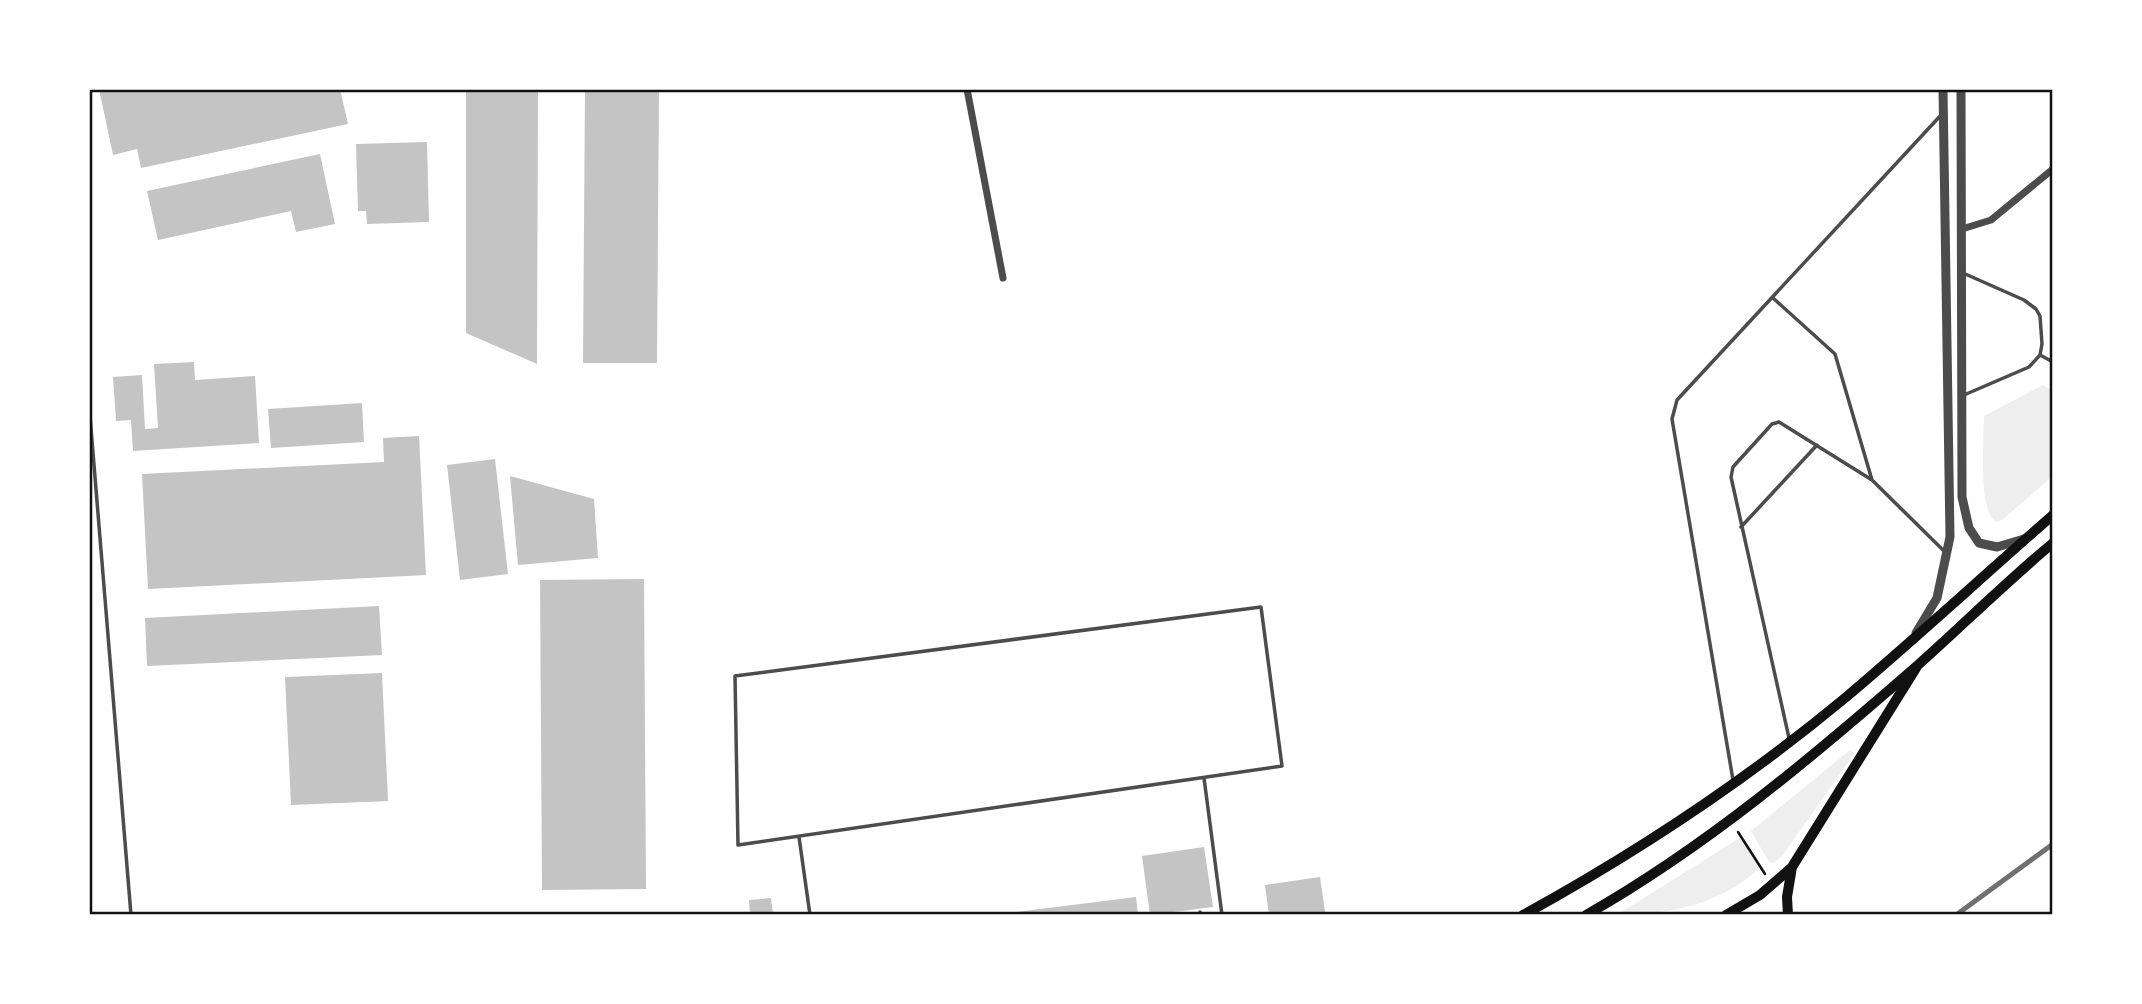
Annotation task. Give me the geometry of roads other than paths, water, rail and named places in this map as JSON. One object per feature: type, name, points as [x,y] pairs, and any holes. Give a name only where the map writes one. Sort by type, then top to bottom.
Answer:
[{"type":"highway","points":[[1523,915],[1630,852],[1734,783],[1790,741],[1909,642],[2053,515]]},
{"type":"highway","points":[[1586,915],[1730,818],[1844,729],[2053,543]]},
{"type":"main road","points":[[1726,915],[1772,885],[1792,867],[1919,664]]},
{"type":"main road","points":[[1788,915],[1787,897],[1792,867]]},
{"type":"street","points":[[967,89],[1003,278]]},
{"type":"street","points":[[1909,642],[1937,598],[1948,555],[1951,517],[1943,89]]},
{"type":"street","points":[[1961,89],[1962,497],[1972,536],[1987,547],[2026,539]]},
{"type":"street","points":[[1962,229],[1991,220],[2053,169]]},
{"type":"street","points":[[1950,396],[1962,396]]},
{"type":"lane","points":[[1734,783],[1672,419],[1677,400],[1943,112]]},
{"type":"lane","points":[[1962,272],[2024,300],[2040,316],[2040,355],[2029,367],[1962,396]]},
{"type":"lane","points":[[1773,298],[1835,354],[1872,480]]},
{"type":"lane","points":[[2040,355],[2053,362]]},
{"type":"lane","points":[[89,404],[131,915]]},
{"type":"lane","points":[[1790,741],[1741,527],[1731,477],[1733,467],[1772,424],[1779,422],[1872,480],[1948,555]]},
{"type":"lane","points":[[1741,527],[1817,445]]},
{"type":"lane","points":[[1261,607],[1282,766],[1204,778],[738,845],[735,676],[1261,607]]},
{"type":"lane","points":[[1204,778],[1222,915]]},
{"type":"lane","points":[[799,837],[810,915]]},
{"type":"railway","points":[[1956,915],[2053,844]]}]
